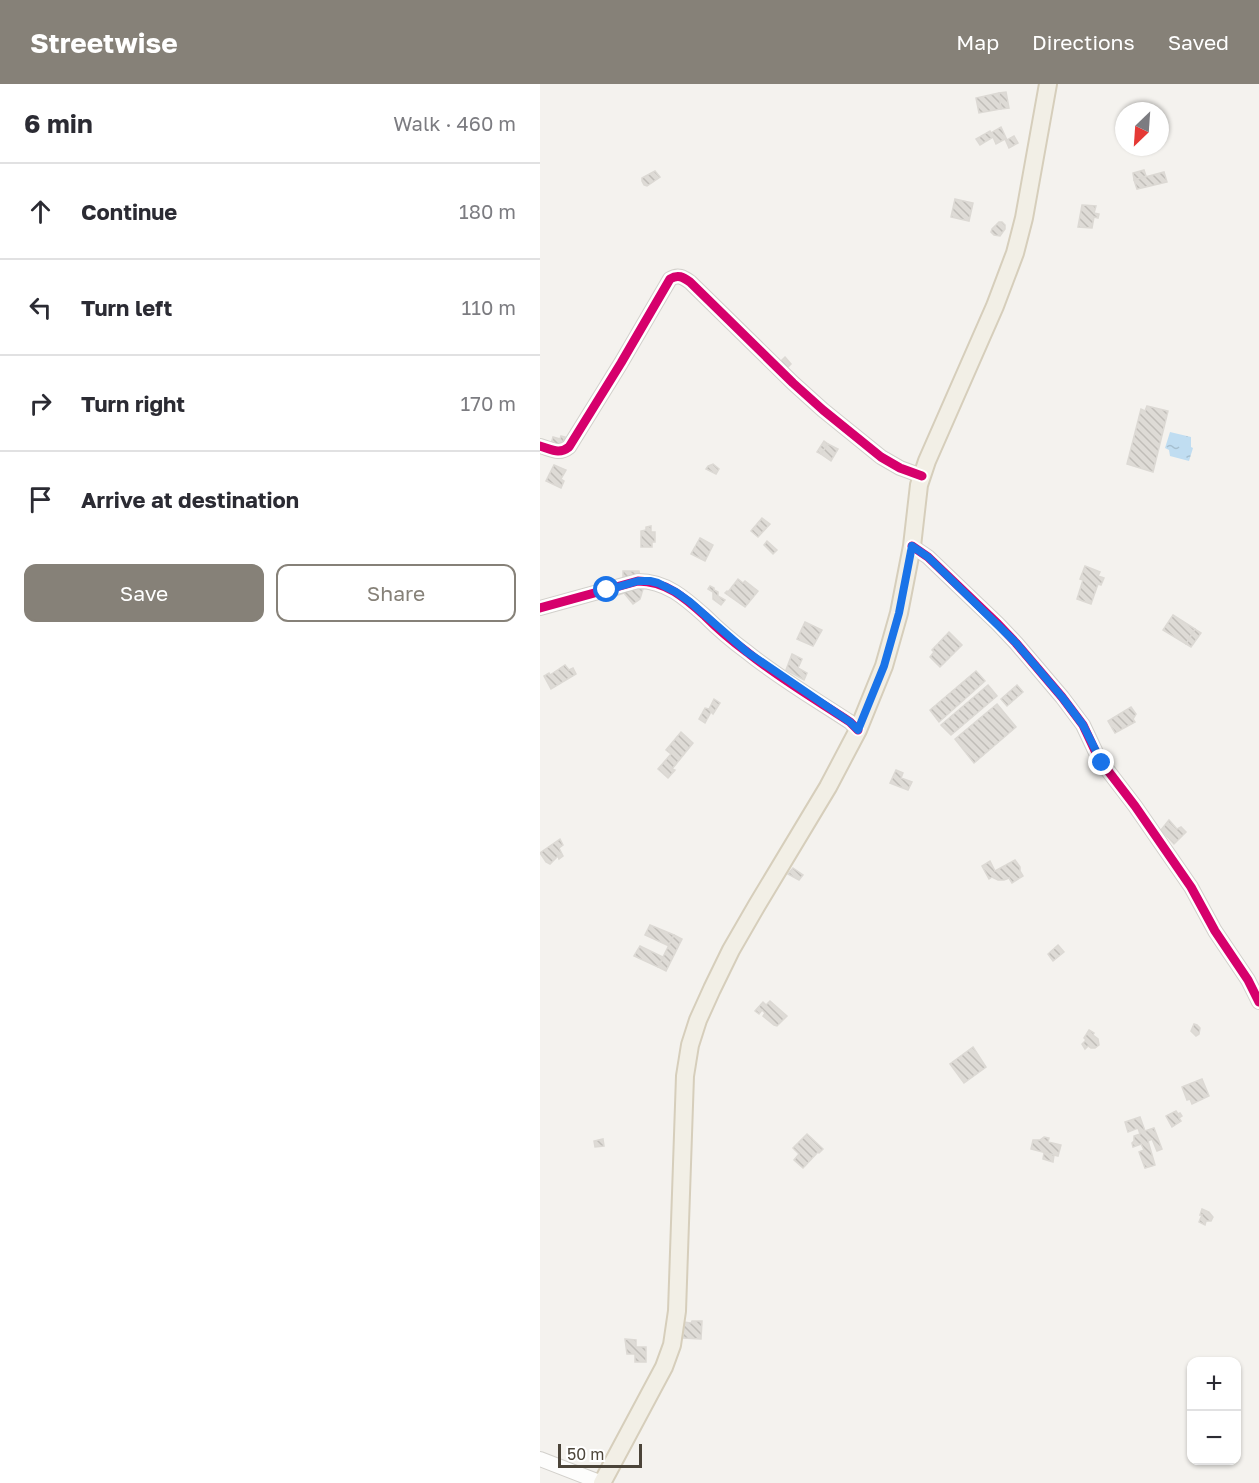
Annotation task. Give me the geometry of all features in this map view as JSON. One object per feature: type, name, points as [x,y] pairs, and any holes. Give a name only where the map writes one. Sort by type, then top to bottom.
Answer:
[{"type":"main road","points":[[602,1483],[664,1366],[672,1346],[677,1311],[685,1076],[690,1045],[698,1020],[731,950],[828,787],[858,730],[884,666],[899,613],[912,546],[921,476],[995,306],[1015,254],[1024,218],[1047,84]]},
{"type":"street","points":[[540,446],[558,452],[569,447],[670,279],[674,276],[682,276],[823,410],[881,457],[921,476]]},
{"type":"street","points":[[912,546],[928,557],[998,624],[1062,697],[1083,725],[1099,759],[1135,806],[1191,887],[1259,1002]]},
{"type":"street","points":[[540,608],[638,581],[658,583],[690,602],[747,652],[850,722],[858,730]]},
{"type":"street","points":[[540,1459],[602,1483]]},
{"type":"water","points":[[1170,432],[1191,437],[1193,448],[1189,461],[1170,456],[1169,450],[1165,448]]},
{"type":"building","points":[[1006,92],[1009,108],[1001,109],[999,93]]},
{"type":"building","points":[[999,93],[1001,109],[979,113],[976,98]]},
{"type":"building","points":[[1001,127],[1007,140],[1014,136],[1018,143],[1009,148],[1005,139],[996,144],[993,137],[980,145],[976,139],[990,131],[991,133]]},
{"type":"building","points":[[1144,170],[1146,176],[1134,180],[1133,173]]},
{"type":"building","points":[[655,171],[660,177],[647,186],[644,185],[642,178]]},
{"type":"building","points":[[1164,172],[1167,182],[1137,189],[1134,180]]},
{"type":"building","points":[[955,199],[973,203],[969,221],[951,217]]},
{"type":"building","points":[[1082,205],[1096,206],[1094,213],[1099,214],[1098,218],[1094,217],[1092,228],[1078,227]]},
{"type":"building","points":[[999,222],[1005,225],[1000,236],[991,232]]},
{"type":"building","points":[[785,357],[791,364],[786,369],[779,363]]},
{"type":"building","points":[[1147,406],[1168,411],[1153,472],[1127,464],[1141,409],[1145,411]]},
{"type":"building","points":[[561,436],[565,437],[562,446],[551,444],[553,437],[560,439]]},
{"type":"building","points":[[824,441],[828,444],[821,454],[817,452]]},
{"type":"building","points":[[828,444],[838,449],[831,461],[821,454]]},
{"type":"building","points":[[713,464],[719,469],[716,474],[706,469]]},
{"type":"building","points":[[554,465],[566,470],[561,479],[564,481],[561,488],[546,481]]},
{"type":"building","points":[[762,518],[770,524],[758,537],[751,531]]},
{"type":"building","points":[[651,526],[651,532],[655,532],[655,542],[652,542],[652,547],[641,547],[641,531]]},
{"type":"building","points":[[700,538],[713,545],[705,561],[691,554]]},
{"type":"building","points":[[767,541],[777,550],[773,554],[764,545]]},
{"type":"building","points":[[1085,566],[1100,572],[1098,576],[1104,578],[1101,585],[1098,584],[1091,604],[1077,599]]},
{"type":"building","points":[[623,571],[639,571],[640,577],[623,577]]},
{"type":"building","points":[[738,579],[743,583],[745,581],[758,591],[745,607],[725,593]]},
{"type":"building","points":[[638,585],[643,589],[640,599],[633,604],[624,593],[615,596],[613,592]]},
{"type":"building","points":[[710,586],[718,592],[718,596],[725,600],[721,605],[713,599],[713,592],[708,589]]},
{"type":"building","points":[[1173,615],[1195,629],[1186,644],[1163,630]]},
{"type":"building","points":[[805,622],[822,630],[813,646],[797,639]]},
{"type":"building","points":[[1195,629],[1201,633],[1191,647],[1186,644]]},
{"type":"building","points":[[949,632],[962,645],[940,667],[930,657],[934,652],[932,650]]},
{"type":"building","points":[[792,654],[802,659],[798,668],[807,673],[804,680],[786,670]]},
{"type":"building","points":[[565,665],[569,670],[573,668],[576,674],[551,689],[544,676],[549,673],[550,675]]},
{"type":"building","points":[[976,671],[985,681],[939,722],[930,710]]},
{"type":"building","points":[[988,685],[997,696],[951,735],[941,725]]},
{"type":"building","points":[[1017,685],[1023,692],[1007,706],[1001,699]]},
{"type":"building","points":[[714,699],[720,703],[705,723],[699,719],[705,708],[709,709]]},
{"type":"building","points":[[997,704],[1016,727],[974,763],[955,739]]},
{"type":"building","points":[[1131,707],[1136,714],[1133,719],[1135,722],[1115,733],[1108,721]]},
{"type":"building","points":[[681,732],[693,743],[672,769],[675,770],[668,778],[658,769],[671,754],[666,750]]},
{"type":"building","points":[[896,770],[903,773],[901,778],[912,782],[908,790],[890,783]]},
{"type":"building","points":[[1169,820],[1177,829],[1181,827],[1186,832],[1174,844],[1161,830]]},
{"type":"building","points":[[560,839],[563,845],[559,848],[563,856],[559,859],[558,856],[550,864],[546,862],[540,853]]},
{"type":"building","points":[[1015,860],[1023,876],[1012,883],[1009,878],[998,880],[992,877],[989,879],[982,866],[990,861],[995,871]]},
{"type":"building","points":[[793,868],[803,875],[799,880],[788,874]]},
{"type":"building","points":[[650,925],[674,935],[669,946],[645,935]]},
{"type":"building","points":[[674,935],[682,939],[666,971],[658,967]]},
{"type":"building","points":[[1058,945],[1064,952],[1053,961],[1048,954]]},
{"type":"building","points":[[640,946],[663,957],[658,967],[634,956]]},
{"type":"building","points":[[770,1001],[787,1016],[777,1026],[763,1016],[765,1013],[762,1010],[759,1014],[755,1011],[763,1002],[766,1005]]},
{"type":"building","points":[[1194,1024],[1200,1028],[1196,1036],[1191,1031]]},
{"type":"building","points":[[1089,1030],[1098,1039],[1099,1045],[1095,1048],[1088,1046],[1085,1049],[1082,1044]]},
{"type":"building","points":[[973,1047],[986,1067],[964,1083],[950,1064]]},
{"type":"building","points":[[1202,1079],[1209,1096],[1192,1104],[1190,1099],[1187,1100],[1182,1087]]},
{"type":"building","points":[[1176,1111],[1182,1116],[1179,1118],[1181,1121],[1172,1127],[1166,1116]]},
{"type":"building","points":[[1140,1117],[1145,1131],[1154,1128],[1162,1149],[1157,1151],[1152,1139],[1148,1141],[1155,1165],[1145,1168],[1139,1152],[1144,1150],[1141,1144],[1133,1147],[1132,1143],[1134,1136],[1140,1134],[1138,1128],[1128,1132],[1125,1122]]},
{"type":"building","points":[[807,1134],[823,1149],[803,1168],[794,1160],[799,1154],[793,1148]]},
{"type":"building","points":[[1044,1137],[1049,1138],[1048,1142],[1061,1145],[1058,1156],[1031,1149],[1033,1140],[1040,1140]]},
{"type":"building","points":[[603,1139],[604,1146],[595,1147],[594,1141]]},
{"type":"building","points":[[1044,1153],[1054,1155],[1053,1162],[1043,1159]]},
{"type":"building","points":[[1202,1209],[1213,1217],[1211,1221],[1206,1221],[1205,1225],[1199,1222]]},
{"type":"building","points":[[702,1321],[701,1339],[683,1338],[684,1322],[691,1323]]},
{"type":"building","points":[[625,1339],[636,1340],[636,1347],[646,1347],[646,1362],[635,1362],[635,1354],[627,1354]]},
{"type":"cycle path","points":[[540,446],[558,451],[569,447],[670,279],[678,276],[690,282],[823,410],[881,457],[900,468],[922,476]]},
{"type":"cycle path","points":[[912,546],[928,557],[998,624],[1062,697],[1083,725],[1099,759],[1135,806],[1191,887],[1259,1002]]},
{"type":"cycle path","points":[[540,608],[638,581],[666,587],[698,609],[759,662],[850,722],[858,730]]},
{"type":"route","points":[[607,590],[638,581],[650,581],[676,592],[747,652],[850,722],[858,730],[884,666],[899,613],[912,546],[928,557],[1016,643],[1083,725],[1102,763]]}]
